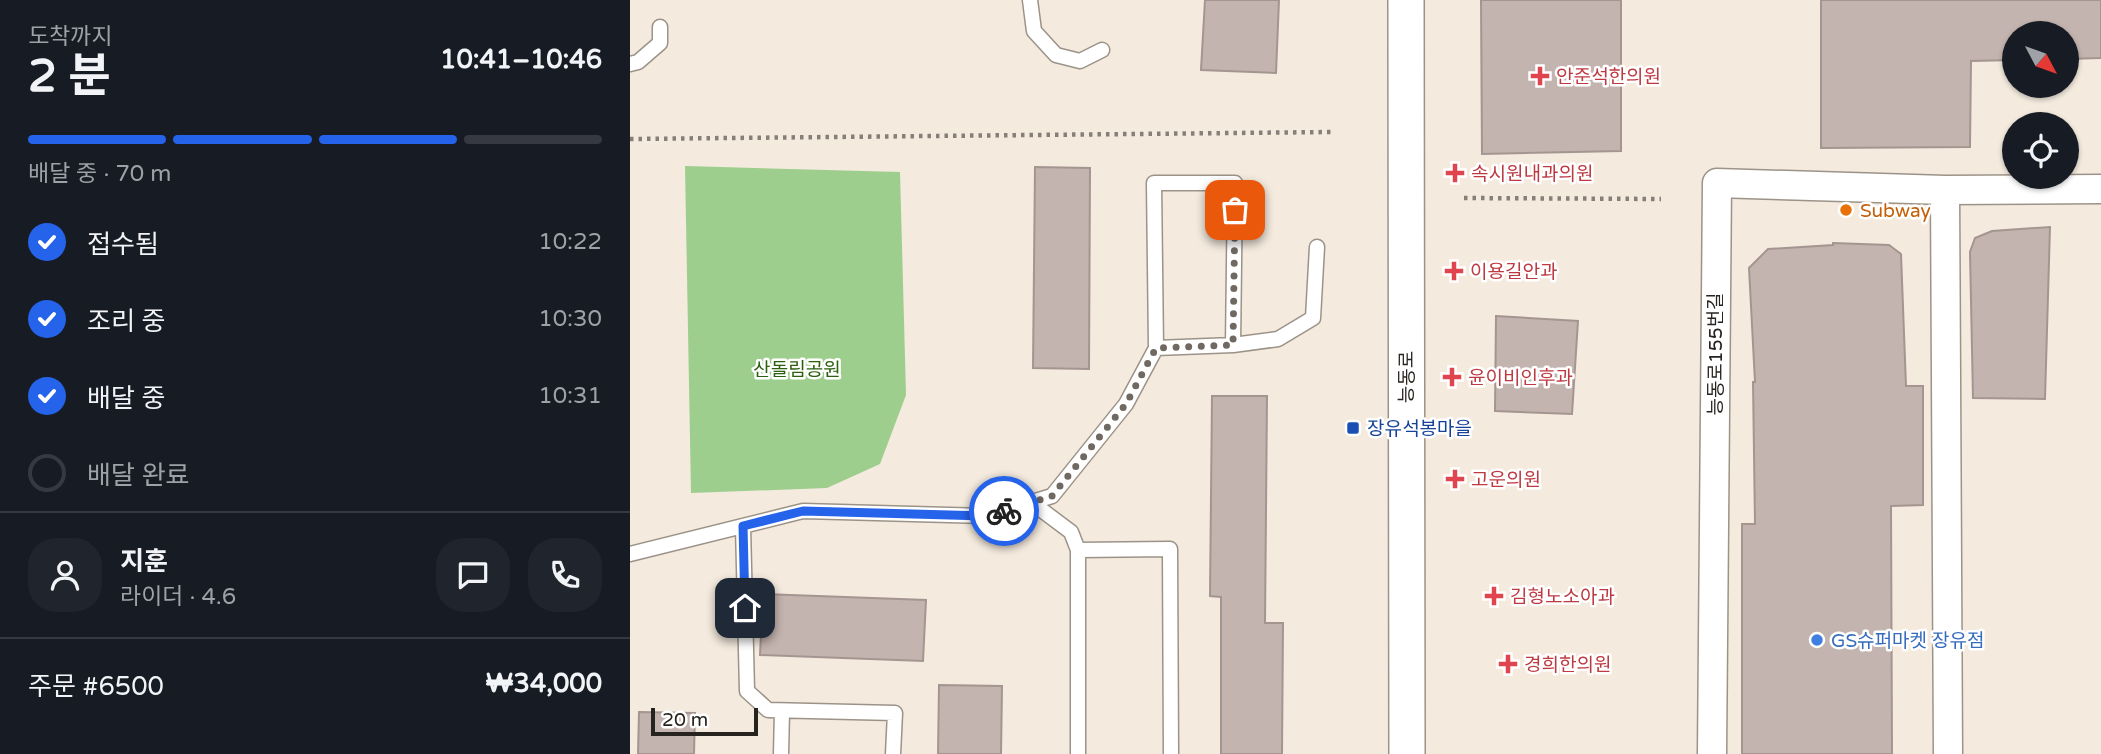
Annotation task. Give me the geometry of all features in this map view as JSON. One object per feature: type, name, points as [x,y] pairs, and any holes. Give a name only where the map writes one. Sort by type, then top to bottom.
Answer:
[{"type":"street","name":"능동로","points":[[1406,0],[1406,754]]},
{"type":"street","name":"능동로155번길","points":[[1712,754],[1717,183],[1945,190],[2101,189]]},
{"type":"street","points":[[1945,190],[1948,754]]},
{"type":"lane","points":[[1030,0],[1034,31],[1056,55],[1080,61],[1102,50]]},
{"type":"lane","points":[[630,64],[638,62],[660,43],[660,27]]},
{"type":"lane","points":[[630,554],[803,511],[986,516],[1052,496],[1126,404],[1156,348],[1154,183],[1235,183],[1233,345]]},
{"type":"lane","points":[[1156,348],[1233,345],[1278,339],[1313,318],[1317,247]]},
{"type":"lane","points":[[1031,502],[1071,532],[1078,550],[1078,754]]},
{"type":"lane","points":[[743,526],[747,691],[768,710],[895,713],[894,754]]},
{"type":"lane","points":[[1078,550],[1170,549],[1171,754]]},
{"type":"lane","points":[[781,754],[782,711]]},
{"type":"path","points":[[630,139],[1333,132]]},
{"type":"path","points":[[1464,198],[1661,200]]},
{"type":"green space","name":"산돌림공원","points":[[685,166],[900,172],[906,395],[880,464],[827,488],[691,493]]},
{"type":"building","points":[[1205,0],[1279,0],[1276,73],[1201,70]]},
{"type":"building","points":[[1481,0],[1621,0],[1621,151],[1482,154]]},
{"type":"building","points":[[1821,0],[2101,0],[2101,58],[2079,59],[2079,21],[2002,21],[2002,60],[1971,61],[1970,147],[1821,148]]},
{"type":"building","points":[[1035,167],[1090,168],[1089,369],[1033,368]]},
{"type":"building","points":[[2050,227],[2045,399],[1973,398],[1970,252],[1975,238],[1992,231]]},
{"type":"building","points":[[1833,243],[1889,245],[1901,254],[1906,386],[1923,386],[1923,505],[1891,506],[1892,754],[1742,754],[1742,524],[1755,524],[1755,382],[1749,268],[1768,249]]},
{"type":"building","points":[[1496,316],[1578,321],[1572,414],[1495,411]]},
{"type":"building","points":[[1212,396],[1267,396],[1265,623],[1283,623],[1282,754],[1221,754],[1221,597],[1210,596]]},
{"type":"building","points":[[763,594],[926,600],[923,661],[760,655]]},
{"type":"building","points":[[939,685],[1002,686],[1001,754],[938,754]]},
{"type":"building","points":[[639,712],[695,713],[694,754],[638,754]]},
{"type":"way so far","points":[[1004,511],[1052,496],[1126,404],[1156,348],[1233,345],[1235,210]]},
{"type":"place","name":"안준석한의원","points":[[1540,76]]},
{"type":"place","name":"속시원내과의원","points":[[1455,173]]},
{"type":"place","name":"Subway","points":[[1846,210]]},
{"type":"place","name":"이용길안과","points":[[1454,271]]},
{"type":"place","name":"윤이비인후과","points":[[1452,377]]},
{"type":"place","name":"장유석봉마을","points":[[1353,428]]},
{"type":"place","name":"고운의원","points":[[1455,479]]},
{"type":"place","name":"김형노소아과","points":[[1494,596]]},
{"type":"place","name":"GS슈퍼마켓 장유점","points":[[1817,640]]},
{"type":"place","name":"경희한의원","points":[[1508,664]]},
{"type":"route","points":[[745,608],[743,526],[803,511],[986,516],[1004,511]]}]
